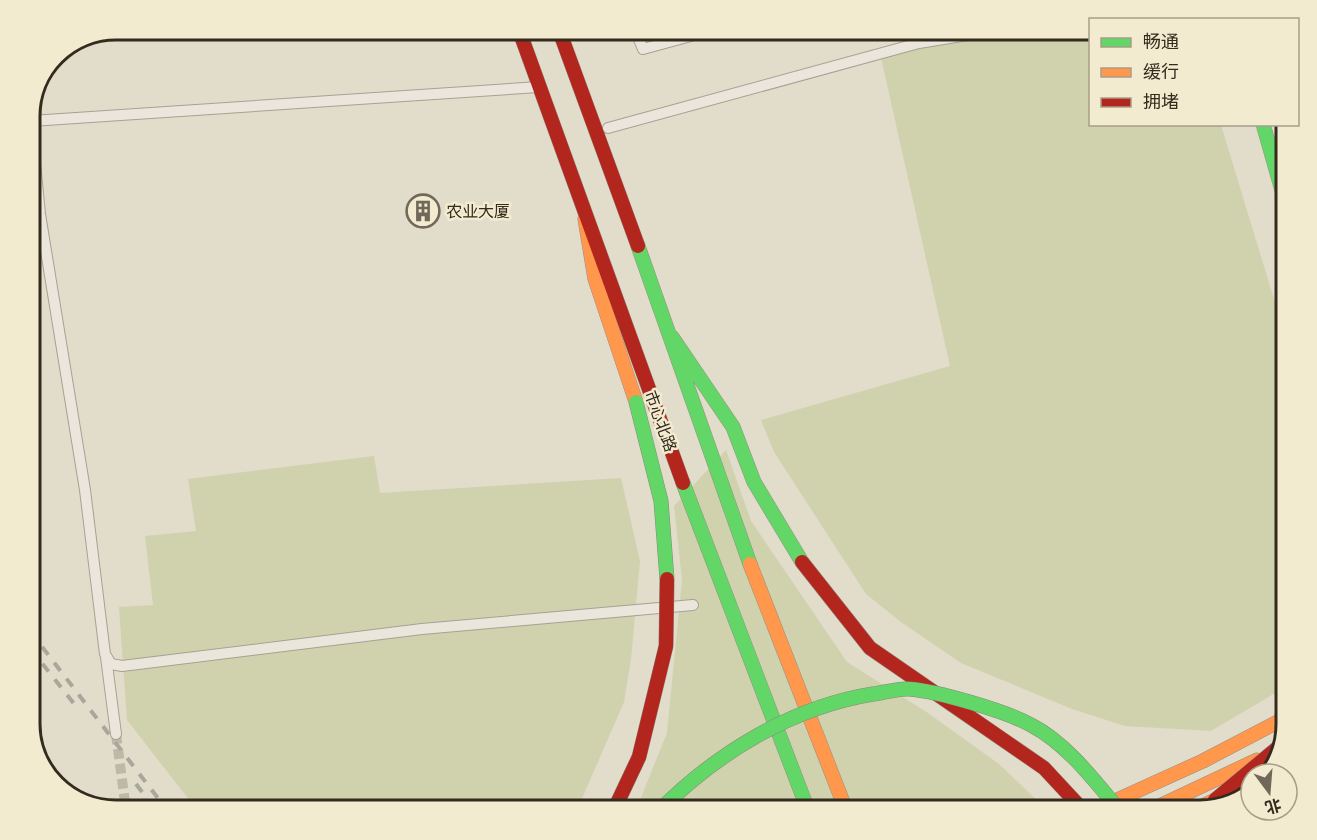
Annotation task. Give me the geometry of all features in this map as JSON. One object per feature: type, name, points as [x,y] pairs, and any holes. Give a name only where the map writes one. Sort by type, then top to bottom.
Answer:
[{"type":"main road","name":"市心北路","points":[[523,40],[585,219],[804,800]]},
{"type":"main road","points":[[564,40],[672,337],[746,553],[842,800]]},
{"type":"main road","points":[[1264,126],[1276,170]]},
{"type":"main road","points":[[585,219],[595,279],[636,402],[661,501],[667,574],[666,646],[639,757],[619,800]]},
{"type":"main road","points":[[672,337],[734,427],[754,482],[793,551],[870,648],[1044,768],[1074,800]]},
{"type":"main road","points":[[670,800],[681,789],[755,736],[817,706],[855,697],[908,689],[981,706],[1032,725],[1078,762],[1110,800]]},
{"type":"main road","points":[[1117,800],[1203,761],[1276,723]]},
{"type":"main road","points":[[1172,800],[1271,753]]},
{"type":"main road","points":[[1218,797],[1271,754]]},
{"type":"street","points":[[639,40],[643,49],[676,40]]},
{"type":"street","points":[[608,128],[919,43],[937,40]]},
{"type":"street","points":[[41,115],[539,87]]},
{"type":"street","points":[[41,220],[85,490],[116,734]]},
{"type":"street","points":[[105,654],[111,664],[122,666],[422,629],[693,605]]},
{"type":"green space","points":[[929,40],[1089,40],[1089,126],[1221,126],[1276,306],[1276,693],[1211,731],[1125,726],[1072,709],[961,663],[901,622],[866,594],[774,452],[761,420],[950,366],[880,53]]},
{"type":"green space","points":[[726,450],[751,521],[847,662],[928,713],[999,764],[1037,800],[640,800],[667,733],[682,580],[674,506]]},
{"type":"green space","points":[[374,456],[380,493],[621,478],[640,561],[631,659],[624,702],[581,800],[189,800],[127,720],[119,607],[153,605],[145,536],[196,531],[188,479]]},
{"type":"tunnel","points":[[116,734],[125,800]]},
{"type":"railway","points":[[41,645],[159,800]]},
{"type":"railway","points":[[41,662],[79,710]]},
{"type":"railway","points":[[136,784],[148,800]]},
{"type":"traffic: fast","points":[[1264,126],[1276,170]]},
{"type":"traffic: fast","points":[[638,246],[750,564]]},
{"type":"traffic: fast","points":[[672,337],[733,427],[754,482],[802,562]]},
{"type":"traffic: fast","points":[[636,402],[661,501],[667,579]]},
{"type":"traffic: fast","points":[[683,483],[804,800]]},
{"type":"traffic: fast","points":[[670,800],[731,752],[785,721],[843,700],[904,689],[971,702],[1031,725],[1068,752],[1110,800]]},
{"type":"traffic: slow","points":[[585,219],[595,279],[636,402]]},
{"type":"traffic: slow","points":[[750,564],[842,800]]},
{"type":"traffic: slow","points":[[1117,800],[1203,761],[1276,723]]},
{"type":"traffic: slow","points":[[1172,800],[1257,760]]},
{"type":"traffic: slow","points":[[1226,795],[1239,789]]},
{"type":"traffic: jam","points":[[523,40],[683,483]]},
{"type":"traffic: jam","points":[[563,40],[638,246]]},
{"type":"traffic: jam","points":[[802,562],[870,648],[1044,768],[1074,800]]},
{"type":"traffic: jam","points":[[619,800],[639,757],[666,646],[667,579]]},
{"type":"traffic: jam","points":[[1218,797],[1271,754]]},
{"type":"place","name":"农业大厦","points":[[423,211]]}]
